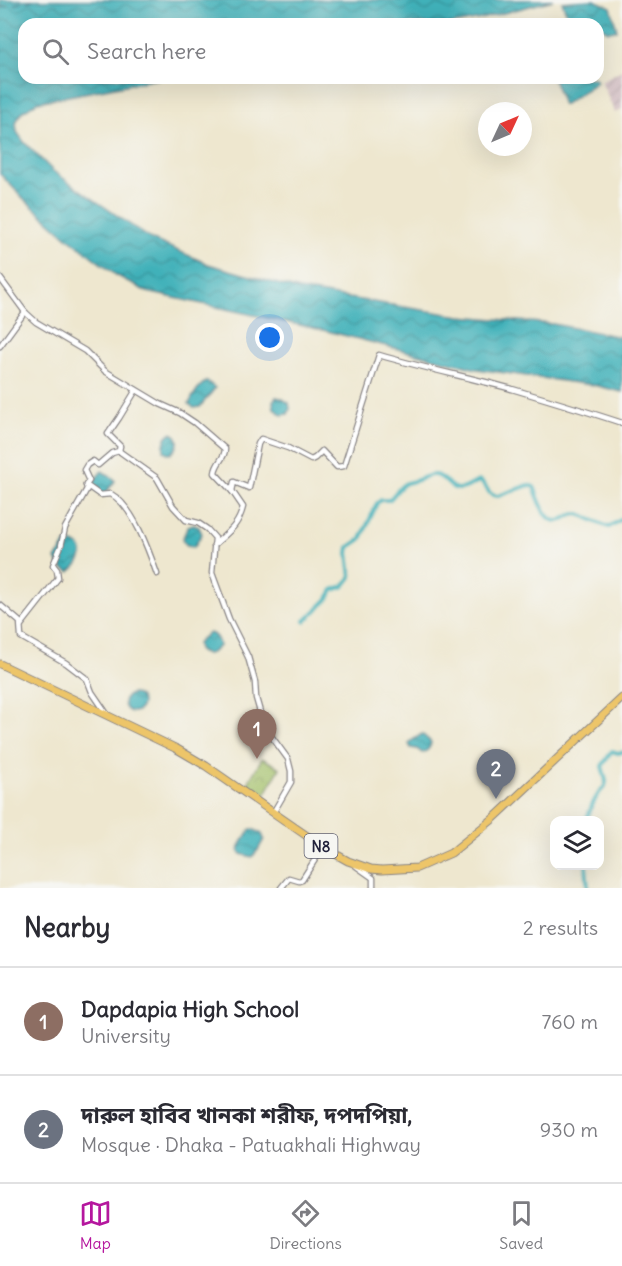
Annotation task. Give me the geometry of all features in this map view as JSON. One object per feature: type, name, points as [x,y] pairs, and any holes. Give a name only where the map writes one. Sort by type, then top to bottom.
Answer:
[{"type":"highway","name":"N8","points":[[0,664],[177,748],[323,847],[348,861],[371,869],[417,868],[451,853],[493,819],[622,698]]},
{"type":"street","points":[[0,278],[25,312],[36,321],[85,351],[105,371],[195,423],[225,450],[215,467],[215,473],[243,507],[240,518],[230,534],[214,545]]},
{"type":"street","points":[[0,346],[25,312]]},
{"type":"street","points":[[232,491],[234,482],[249,488],[261,439],[288,448],[311,460],[322,451],[337,467],[344,466],[379,355],[512,389],[622,423]]},
{"type":"street","points":[[119,452],[120,446],[108,434],[136,390]]},
{"type":"street","points":[[107,714],[92,692],[87,679],[66,663],[21,637],[21,625],[58,578],[53,564],[54,559],[61,546],[65,528],[87,489],[86,485],[89,481],[84,470],[93,461],[98,465],[112,453],[119,452],[157,478],[173,506],[186,520],[198,523],[215,538],[212,573],[229,619],[248,657],[260,712],[269,733],[288,759],[291,771],[291,782],[273,813]]},
{"type":"street","points":[[86,485],[100,495],[111,494],[126,506],[140,532],[157,574]]},
{"type":"street","points":[[0,605],[21,625]]},
{"type":"street","points":[[281,888],[289,878],[302,880],[323,847]]},
{"type":"street","points":[[348,861],[373,878],[374,888]]},
{"type":"shaded area","points":[[622,70],[622,109],[615,113],[602,84],[604,79]]},
{"type":"green space","points":[[262,758],[280,768],[265,795],[247,785]]},
{"type":"water","points":[[0,0],[553,0],[485,18],[18,18],[18,84],[131,84],[37,102],[22,112],[16,122],[17,132],[53,171],[151,239],[208,264],[299,290],[460,316],[553,324],[622,337],[622,392],[598,386],[477,369],[327,331],[147,292],[116,275],[67,237],[0,174]]},
{"type":"water","points":[[594,0],[611,7],[617,30],[608,31],[604,28],[604,18],[569,18],[562,2]]},
{"type":"water","points":[[555,84],[594,84],[563,105]]},
{"type":"water","points":[[207,381],[215,388],[200,407],[194,408],[189,404],[198,388]]},
{"type":"water","points":[[276,397],[289,403],[288,414],[282,415],[274,408],[273,401]]},
{"type":"water","points":[[171,433],[177,437],[178,443],[170,454],[164,451],[164,446]]},
{"type":"water","points":[[102,471],[115,481],[103,495],[90,485]]},
{"type":"water","points":[[193,524],[199,527],[202,534],[194,547],[182,540],[188,526]]},
{"type":"water","points":[[68,542],[80,547],[82,551],[78,564],[69,572],[60,567],[56,559]]},
{"type":"water","points":[[209,633],[216,638],[219,646],[212,652],[203,654],[198,650],[197,644]]},
{"type":"water","points":[[129,694],[137,694],[142,699],[140,710],[129,712],[124,707],[124,699]]},
{"type":"water","points":[[422,734],[431,742],[426,752],[422,753],[411,748],[409,744]]},
{"type":"water","points":[[251,829],[262,834],[264,839],[252,857],[241,854],[239,851]]},
{"type":"waterway","points":[[305,621],[327,600],[333,590],[344,586],[351,577],[349,547],[361,539],[377,503],[381,500],[389,500],[406,483],[435,475],[458,489],[480,481],[494,496],[529,485],[534,487],[546,513],[553,520],[558,521],[577,514],[609,527],[622,519]]},
{"type":"waterway","points":[[588,816],[593,803],[605,786],[602,766],[612,751],[622,752]]},
{"type":"waterway","points":[[586,870],[588,888]]},
{"type":"ferry route","points":[[0,8],[33,0]]},
{"type":"place","name":"Dapdapia High School","points":[[257,759]]},
{"type":"place","name":"দারুল হাবিব খানকা শরীফ, দপদপিয়া,","points":[[496,799]]}]
